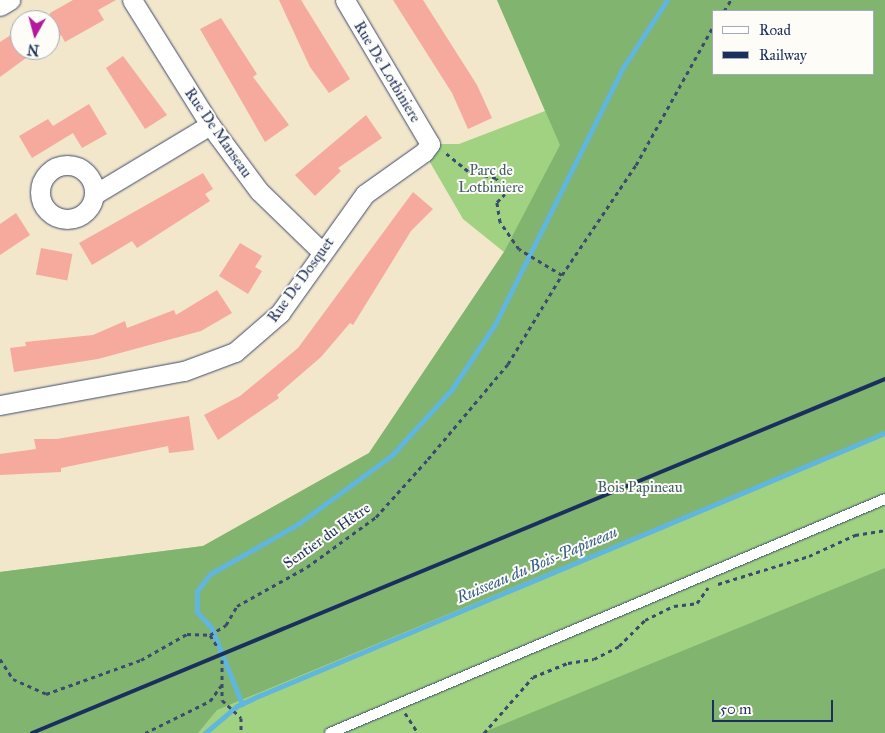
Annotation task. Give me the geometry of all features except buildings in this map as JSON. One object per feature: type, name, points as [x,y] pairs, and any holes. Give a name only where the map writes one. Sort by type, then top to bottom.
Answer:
[{"type":"street","points":[[0,6],[10,0]]},
{"type":"street","name":"Rue De Manseau","points":[[132,0],[210,126],[259,191],[322,252]]},
{"type":"street","name":"Rue De Lotbiniere","points":[[345,0],[430,144]]},
{"type":"street","points":[[95,194],[210,126]]},
{"type":"street","name":"Rue De Dosquet","points":[[0,405],[184,371],[235,352],[280,313],[365,194],[430,144]]},
{"type":"lane","points":[[330,733],[885,499]]},
{"type":"path","name":"Sentier du Hêtre","points":[[0,659],[13,679],[46,694],[141,660],[187,634],[210,635],[221,629],[237,606],[307,567],[376,517],[508,364],[562,276],[636,165],[712,29]]},
{"type":"path","points":[[430,144],[468,171],[496,178],[505,194],[496,212],[519,249],[562,276]]},
{"type":"path","points":[[484,733],[532,677],[568,663],[594,659],[619,646],[645,620],[674,606],[697,603],[709,587],[809,556],[855,535],[885,530]]},
{"type":"path","points":[[210,635],[218,648]]},
{"type":"path","points":[[222,660],[222,700],[241,718],[241,733]]},
{"type":"path","points":[[145,733],[210,701],[221,686]]},
{"type":"path","points":[[400,704],[418,733]]},
{"type":"green space","name":"Bois Papineau","points":[[497,0],[885,0],[885,733],[0,733],[0,572],[203,546],[369,453],[504,252],[463,219],[424,152],[430,144],[459,144],[545,111]]},
{"type":"green space","name":"Bois Papineau","points":[[497,0],[885,0],[885,433],[217,710],[198,733],[0,733],[0,572],[203,546],[369,453],[504,252],[560,145]]},
{"type":"green space","points":[[885,568],[885,733],[482,733]]},
{"type":"waterway","points":[[242,704],[211,627],[197,612],[197,591],[210,574],[298,524],[391,456],[452,389],[495,324],[622,69],[667,0]]},
{"type":"waterway","name":"Ruisseau du Bois-Papineau","points":[[205,733],[237,706],[261,695],[885,433]]},
{"type":"railway","points":[[32,733],[885,379]]},
{"type":"park label","name":"Parc de Lotbiniere","points":[[491,178]]}]
